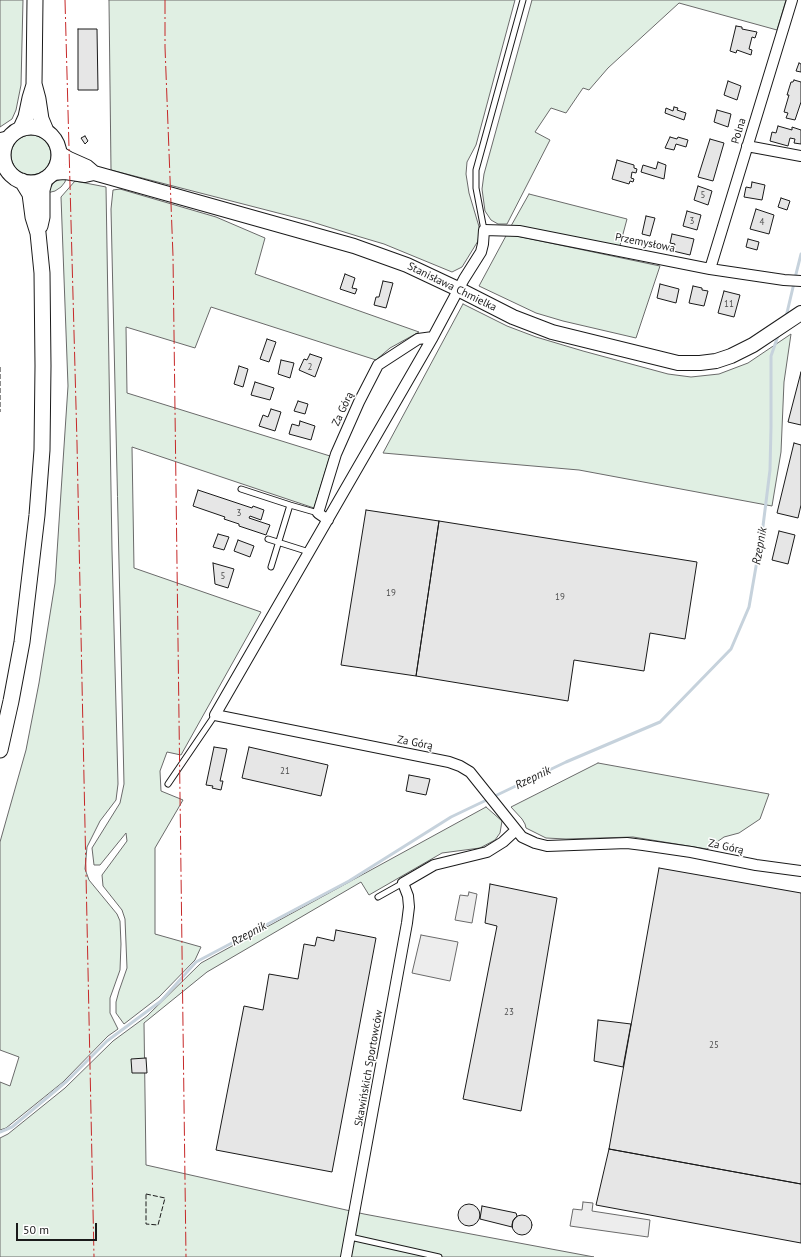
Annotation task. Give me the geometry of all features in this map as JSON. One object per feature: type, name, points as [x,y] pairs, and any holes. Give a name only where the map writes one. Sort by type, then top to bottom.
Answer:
[{"type":"main road","points":[[35,0],[34,84],[26,116],[10,134],[4,147],[2,157],[9,173],[22,181],[33,183],[48,176]]},
{"type":"main road","points":[[34,84],[38,99],[40,119],[46,131]]},
{"type":"main road","points":[[10,134],[34,126],[46,131],[54,138],[59,152],[58,164],[48,176],[42,197],[42,217],[38,233]]},
{"type":"main road","points":[[0,750],[22,642],[37,514],[42,450],[42,273],[38,233],[33,217],[30,194],[22,181]]},
{"type":"street","name":"Polna","points":[[710,269],[792,0]]},
{"type":"street","points":[[747,146],[801,156]]},
{"type":"street","name":"Stanisława Chmielka","points":[[59,152],[69,159],[87,167],[94,173],[361,248],[407,265],[514,317],[552,332],[654,358],[678,363],[716,361],[731,356],[753,345],[800,314]]},
{"type":"street","name":"Stanisława Chmielka","points":[[48,176],[65,172],[84,175],[94,173]]},
{"type":"street","name":"Przemysłowa","points":[[484,230],[518,231],[710,269],[800,281]]},
{"type":"street","points":[[215,715],[433,338],[458,289],[481,252],[485,236],[484,230]]},
{"type":"street","name":"Za Górą","points":[[318,513],[336,454],[359,402],[378,365],[418,339],[433,338]]},
{"type":"street","points":[[318,513],[328,520]]},
{"type":"street","name":"Za Górą","points":[[215,715],[449,762],[460,766],[470,772],[482,789],[522,837],[535,843],[548,846],[627,843],[643,844],[756,865],[801,871]]},
{"type":"street","points":[[403,883],[434,865],[487,852],[503,842],[516,830]]},
{"type":"street","name":"Skawińskich Sportowców","points":[[346,1257],[407,924],[409,907],[408,896],[403,883]]},
{"type":"lane","points":[[484,230],[476,188],[476,170],[523,0]]},
{"type":"lane","points":[[241,489],[318,513]]},
{"type":"lane","points":[[271,567],[280,543],[290,505]]},
{"type":"lane","points":[[268,539],[310,552]]},
{"type":"lane","points":[[168,784],[215,715]]},
{"type":"lane","points":[[378,897],[403,883]]},
{"type":"lane","points":[[350,1237],[439,1257]]},
{"type":"green space","points":[[0,0],[23,0],[21,85],[16,110],[12,119],[0,127]]},
{"type":"green space","points":[[109,0],[515,0],[476,145],[467,162],[466,174],[469,193],[480,230],[478,241],[462,267],[452,272],[384,244],[309,221],[111,170]]},
{"type":"green space","points":[[532,0],[786,0],[777,30],[679,3],[608,68],[589,90],[583,88],[566,113],[551,108],[535,132],[550,140],[507,224],[498,224],[491,220],[485,211],[482,189],[484,174]]},
{"type":"green space","points":[[35,135],[42,138],[48,144],[51,155],[50,163],[42,172],[35,175],[27,175],[20,172],[12,163],[11,151],[14,144],[23,136]]},
{"type":"green space","points":[[66,177],[65,182],[61,187],[55,191],[47,193],[54,182]]},
{"type":"green space","points":[[75,181],[106,187],[112,550],[118,784],[116,800],[100,821],[87,847],[85,869],[89,880],[117,914],[120,921],[120,970],[110,998],[110,1013],[118,1029],[108,1036],[63,1082],[6,1128],[0,1130],[0,1082],[10,1086],[19,1057],[0,1050],[0,842],[26,750],[39,683],[55,583],[68,386],[61,197]]},
{"type":"green space","points":[[120,189],[216,217],[265,238],[255,274],[419,332],[390,348],[376,360],[211,307],[195,348],[126,327],[127,393],[330,456],[314,508],[132,447],[134,568],[261,612],[181,755],[167,752],[160,771],[161,791],[183,800],[155,848],[155,934],[201,947],[195,960],[159,997],[124,1024],[116,1013],[116,1002],[127,968],[125,919],[122,910],[103,886],[102,875],[127,841],[126,833],[100,865],[94,865],[92,848],[120,803],[124,784],[111,209],[113,190]]},
{"type":"green space","points":[[529,194],[627,219],[619,249],[511,226]]},
{"type":"green space","points":[[507,234],[660,266],[636,338],[563,321],[536,313],[479,286]]},
{"type":"green space","points":[[463,304],[507,326],[536,337],[668,374],[691,377],[719,374],[748,363],[791,334],[784,382],[781,452],[772,506],[579,470],[383,453]]},
{"type":"green space","points":[[598,763],[769,794],[760,819],[739,833],[724,837],[707,849],[633,837],[566,839],[546,838],[526,828],[522,819],[511,807]]},
{"type":"green space","points":[[486,807],[502,821],[500,833],[495,840],[480,848],[442,853],[369,895],[361,882],[207,972],[144,1023],[146,1165],[364,1214],[594,1257],[0,1257],[0,1138],[8,1134],[65,1088],[113,1041],[147,1016],[201,963]]},
{"type":"shaded area","points":[[469,892],[477,894],[472,923],[455,920],[460,895],[468,896]]},
{"type":"shaded area","points":[[421,935],[458,942],[450,981],[412,973]]},
{"type":"shaded area","points":[[583,1202],[593,1203],[592,1211],[650,1220],[648,1237],[570,1226],[573,1209],[582,1210]]},
{"type":"building","points":[[736,26],[742,27],[742,29],[757,32],[755,38],[752,37],[749,49],[752,50],[751,55],[737,50],[736,53],[730,51]]},
{"type":"building","points":[[78,29],[97,29],[98,90],[78,90]]},
{"type":"building","points":[[799,63],[801,64],[801,72],[796,71]]},
{"type":"building","points":[[794,80],[801,82],[801,102],[795,120],[786,118],[788,113],[784,112],[791,82]]},
{"type":"building","points":[[728,81],[741,86],[737,100],[724,95]]},
{"type":"building","points":[[674,107],[678,108],[677,110],[686,113],[684,120],[665,113],[666,108],[673,111]]},
{"type":"building","points":[[717,110],[731,114],[728,127],[714,122]]},
{"type":"building","points":[[778,126],[792,130],[792,127],[801,130],[801,144],[794,143],[795,139],[790,138],[788,146],[770,141],[772,132],[776,133]]},
{"type":"building","points":[[85,136],[88,141],[85,144],[81,138]]},
{"type":"building","points":[[670,137],[677,139],[678,137],[688,140],[686,147],[676,144],[674,150],[665,148]]},
{"type":"building","points":[[710,139],[724,143],[713,181],[698,177]]},
{"type":"building","points":[[617,160],[634,165],[634,168],[637,169],[636,173],[632,172],[631,178],[634,179],[633,182],[630,181],[629,184],[612,179]]},
{"type":"building","points":[[658,162],[666,165],[664,179],[641,172],[643,165],[656,169]]},
{"type":"building","points":[[752,182],[765,185],[762,200],[744,197],[746,187],[751,188]]},
{"type":"building","points":[[698,186],[712,191],[708,205],[694,200]]},
{"type":"building","points":[[781,198],[790,201],[787,210],[778,207]]},
{"type":"building","points":[[756,209],[774,215],[769,234],[750,229]]},
{"type":"building","points":[[687,211],[701,215],[697,230],[683,226]]},
{"type":"building","points":[[646,216],[655,218],[650,236],[642,234]]},
{"type":"building","points":[[672,234],[694,239],[690,255],[673,251],[675,244],[670,243]]},
{"type":"building","points":[[748,239],[759,242],[757,250],[746,247]]},
{"type":"building","points":[[345,274],[355,278],[352,288],[357,289],[355,294],[340,289]]},
{"type":"building","points":[[383,281],[393,283],[386,308],[374,305],[376,297],[379,297]]},
{"type":"building","points":[[660,284],[679,289],[676,303],[657,298]]},
{"type":"building","points":[[693,286],[708,291],[704,306],[689,303]]},
{"type":"building","points":[[724,291],[740,295],[734,317],[718,313]]},
{"type":"building","points":[[267,339],[276,342],[269,362],[260,359]]},
{"type":"building","points":[[310,354],[322,358],[315,377],[299,370],[304,359],[307,360]]},
{"type":"building","points":[[281,360],[294,363],[290,378],[278,374]]},
{"type":"building","points":[[239,366],[248,369],[243,387],[234,384]]},
{"type":"building","points":[[801,372],[801,425],[788,422]]},
{"type":"building","points":[[255,382],[274,388],[270,400],[251,395]]},
{"type":"building","points":[[298,401],[308,404],[305,414],[294,411]]},
{"type":"building","points":[[271,409],[281,412],[275,431],[259,426],[263,415],[268,417]]},
{"type":"building","points":[[300,421],[315,426],[311,440],[289,434],[292,424],[299,426]]},
{"type":"building","points":[[794,443],[801,445],[801,505],[798,518],[777,513]]},
{"type":"building","points":[[198,490],[252,508],[253,506],[264,510],[261,520],[250,516],[249,518],[270,525],[266,535],[239,526],[239,524],[224,519],[225,517],[193,506]]},
{"type":"building","points":[[366,510],[439,521],[416,676],[341,665]]},
{"type":"building","points":[[439,521],[697,562],[685,639],[650,633],[644,671],[574,660],[568,701],[416,676]]},
{"type":"building","points":[[779,531],[795,535],[788,564],[772,560]]},
{"type":"building","points":[[218,534],[229,537],[224,550],[213,547]]},
{"type":"building","points":[[238,540],[254,546],[250,557],[234,551]]},
{"type":"building","points":[[213,563],[234,569],[228,588],[215,584]]},
{"type":"building","points":[[214,747],[227,749],[220,781],[223,781],[221,790],[212,788],[213,786],[206,785]]},
{"type":"building","points":[[249,747],[328,765],[321,796],[242,778]]},
{"type":"building","points":[[409,775],[430,779],[426,795],[406,791]]},
{"type":"building","points":[[659,868],[801,893],[801,1184],[609,1149]]},
{"type":"building","points":[[490,884],[557,898],[521,1111],[463,1099],[497,926],[485,923]]},
{"type":"building","points":[[336,930],[376,938],[332,1172],[216,1150],[244,1006],[263,1010],[269,974],[298,979],[304,944],[315,946],[317,937],[334,941]]},
{"type":"building","points":[[598,1020],[631,1024],[623,1067],[594,1061]]},
{"type":"building","points":[[146,1058],[147,1073],[132,1073],[131,1059]]},
{"type":"building","points":[[609,1149],[801,1184],[801,1243],[596,1205]]},
{"type":"building","points":[[469,1204],[477,1207],[480,1215],[477,1223],[469,1226],[461,1223],[458,1215],[461,1207]]},
{"type":"building","points":[[482,1206],[516,1213],[517,1216],[513,1221],[512,1227],[480,1219]]},
{"type":"building","points":[[518,1215],[526,1215],[532,1221],[532,1229],[526,1235],[518,1235],[512,1229],[512,1221]]},
{"type":"waterway","name":"Rzepnik","points":[[795,278],[801,254]]},
{"type":"waterway","name":"Rzepnik","points":[[786,317],[794,283]]},
{"type":"waterway","name":"Rzepnik","points":[[0,1132],[12,1127],[67,1081],[107,1041],[161,1001],[196,962],[349,881],[451,817],[566,762],[660,722],[731,649],[749,607],[763,526],[770,470],[771,356],[779,333]]},
{"type":"fence","points":[[0,367],[0,412]]},
{"type":"fence","points":[[146,1194],[165,1198],[158,1225],[146,1224],[146,1194]]},
{"type":"power","points":[[65,0],[77,443],[94,1257]]},
{"type":"power","points":[[165,0],[165,47],[173,256],[186,1257]]}]
